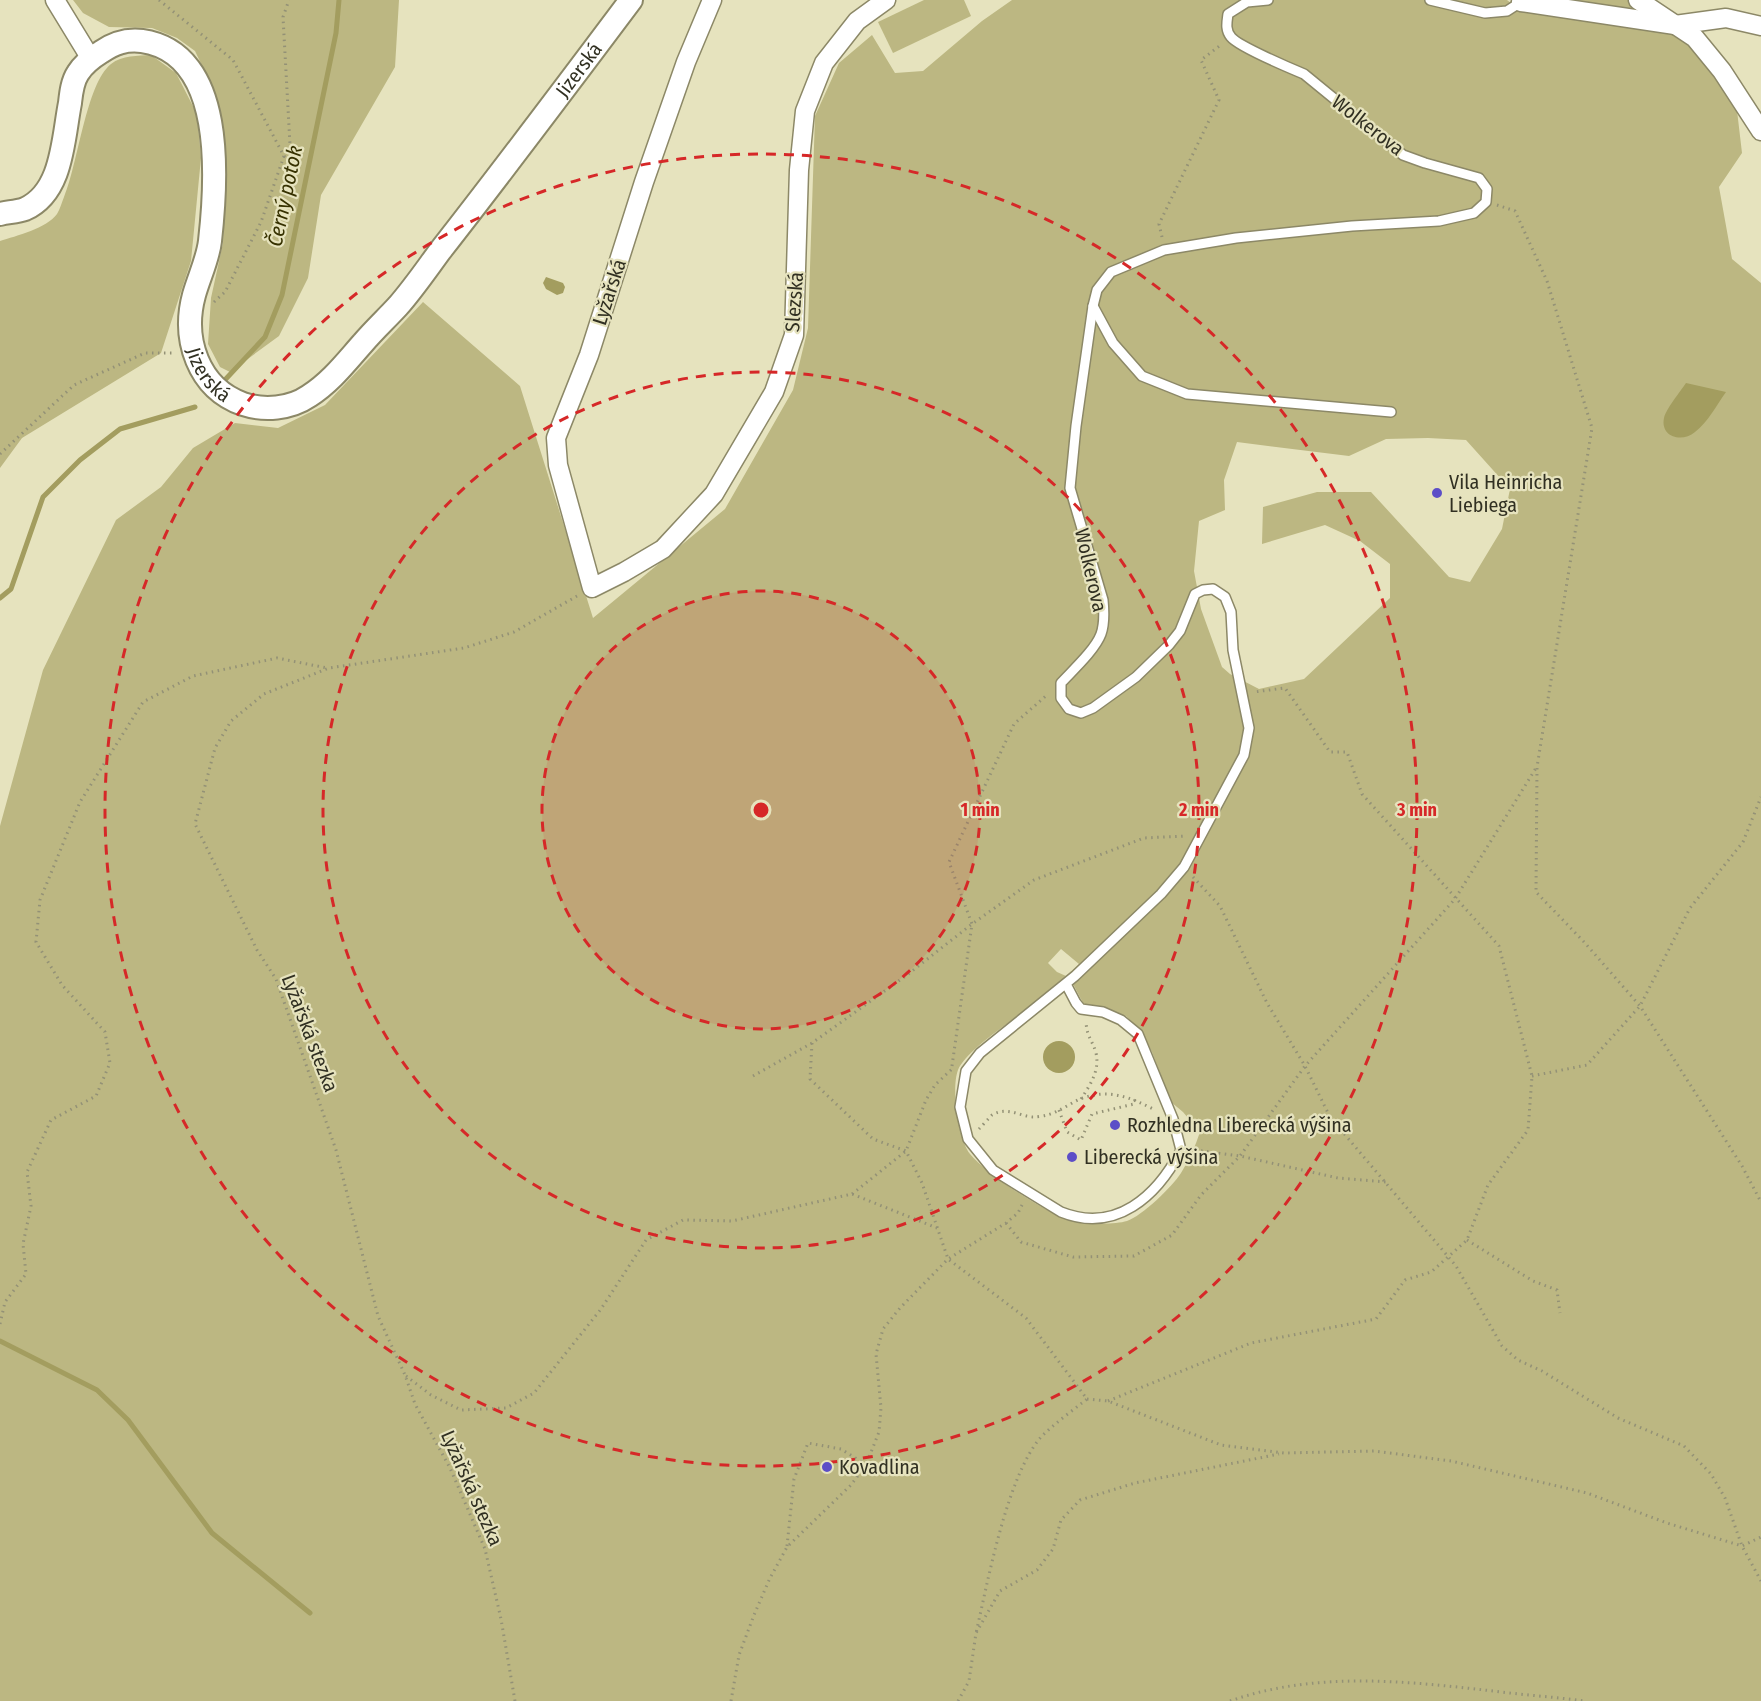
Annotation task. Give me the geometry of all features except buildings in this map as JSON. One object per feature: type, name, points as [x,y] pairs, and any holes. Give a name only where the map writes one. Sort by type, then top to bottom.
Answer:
[{"type":"street","points":[[55,0],[91,60]]},
{"type":"street","name":"Jizerská","points":[[0,213],[24,209],[38,201],[51,186],[61,158],[73,86],[78,73],[91,60],[121,41],[137,40],[158,44],[175,53],[200,88],[210,118],[215,152],[210,244],[193,298],[190,324],[193,353],[207,380],[228,398],[269,409],[293,404],[308,397],[335,375],[399,304],[631,0]]},
{"type":"street","name":"Lyžařská","points":[[591,588],[558,465],[556,438],[589,355],[644,182],[686,62],[712,0]]},
{"type":"street","name":"Slezská","points":[[591,588],[663,549],[714,494],[774,392],[794,335],[799,170],[805,111],[824,63],[857,21],[886,0]]},
{"type":"street","points":[[1638,0],[1695,38],[1722,70],[1761,131]]},
{"type":"street","points":[[1519,1],[1675,25],[1726,18],[1761,26]]},
{"type":"lane","points":[[1231,38],[1226,27],[1228,14],[1247,2],[1268,0]]},
{"type":"lane","points":[[1431,0],[1485,13],[1507,11],[1519,1]]},
{"type":"lane","name":"Wolkerova","points":[[1061,683],[1094,646],[1101,633],[1104,614],[1103,600],[1070,488],[1076,426],[1093,306],[1097,290],[1111,272],[1164,250],[1236,238],[1352,226],[1439,221],[1474,213],[1486,202],[1487,189],[1479,178],[1425,164],[1403,155],[1304,74],[1231,38]]},
{"type":"lane","points":[[1093,306],[1113,344],[1142,376],[1187,394],[1391,412]]},
{"type":"lane","points":[[1061,683],[1061,698],[1069,710],[1081,713],[1093,708],[1136,677],[1169,645],[1180,631],[1195,594],[1213,589],[1225,597],[1231,612],[1233,650],[1249,728],[1244,754],[1203,835],[1184,867],[1161,894],[1066,984],[980,1053],[966,1071],[960,1107],[968,1139],[993,1170],[1027,1197],[1072,1216],[1096,1218],[1130,1210],[1160,1185],[1181,1150],[1173,1119],[1138,1034],[1121,1020],[1103,1012],[1081,1009],[1066,984]]},
{"type":"path","points":[[159,0],[233,60],[284,156],[291,163],[283,17],[289,0]]},
{"type":"path","points":[[1164,250],[1159,224],[1219,100],[1201,60],[1231,38]]},
{"type":"path","points":[[190,324],[225,292],[261,222],[284,156]]},
{"type":"path","points":[[1486,202],[1515,212],[1547,281],[1592,428],[1537,767],[1536,892],[1585,943],[1640,1006],[1742,1166],[1761,1202]]},
{"type":"path","points":[[0,454],[74,385],[145,353],[193,353]]},
{"type":"path","name":"Lyžařská stezka","points":[[515,1701],[501,1619],[485,1549],[450,1468],[415,1404],[405,1375],[378,1316],[336,1150],[276,979],[257,950],[195,824],[215,747],[231,721],[264,694],[329,668],[464,648],[514,632],[591,588]]},
{"type":"path","points":[[0,1324],[5,1302],[26,1274],[23,1244],[31,1206],[27,1172],[51,1120],[96,1096],[110,1063],[105,1032],[62,985],[36,942],[40,900],[80,802],[143,702],[193,676],[277,658],[329,668]]},
{"type":"path","points":[[405,1375],[431,1395],[461,1410],[506,1408],[534,1393],[601,1308],[646,1240],[683,1220],[732,1221],[852,1194],[906,1151],[934,1085],[952,1069],[972,924],[949,862],[1014,724],[1061,683]]},
{"type":"path","points":[[1108,1401],[1251,1343],[1376,1319],[1405,1280],[1431,1272],[1467,1240],[1488,1185],[1528,1130],[1532,1076],[1499,946],[1362,794],[1347,752],[1330,752],[1285,688],[1241,693]]},
{"type":"path","points":[[1006,1223],[1021,1242],[1073,1257],[1134,1256],[1172,1235],[1201,1196],[1240,1156],[1305,1066],[1455,898],[1537,767]]},
{"type":"path","points":[[1532,1076],[1587,1065],[1640,1006],[1690,908],[1743,842],[1761,797]]},
{"type":"path","points":[[753,1076],[812,1043],[1034,880],[1144,838],[1203,835]]},
{"type":"path","points":[[1184,867],[1220,906],[1267,1003],[1305,1066],[1330,1117],[1456,1266],[1502,1346],[1518,1360],[1542,1371],[1618,1418],[1684,1446],[1711,1474],[1725,1498],[1742,1546],[1761,1581]]},
{"type":"path","points":[[1081,1009],[1085,1017],[1087,1034],[1096,1052],[1097,1067],[1081,1099]]},
{"type":"path","points":[[812,1043],[810,1079],[873,1139],[906,1151],[922,1183],[948,1259],[1026,1318],[1087,1399]]},
{"type":"path","points":[[968,1139],[993,1115],[1004,1111],[1032,1117],[1049,1114],[1100,1093],[1118,1094],[1135,1099],[1173,1119]]},
{"type":"path","points":[[1059,1110],[1066,1131],[1081,1140],[1092,1114],[1134,1104],[1135,1099]]},
{"type":"path","points":[[1201,1150],[1240,1156],[1338,1178],[1386,1182]]},
{"type":"path","points":[[852,1194],[937,1228]]},
{"type":"path","points":[[731,1701],[739,1655],[770,1578],[787,1547],[851,1485],[866,1465],[879,1432],[881,1408],[876,1354],[883,1329],[900,1308],[948,1259],[1006,1223],[1018,1213],[1027,1197]]},
{"type":"path","points":[[1467,1240],[1533,1281],[1557,1290],[1560,1313]]},
{"type":"path","points":[[958,1701],[969,1681],[976,1633],[1005,1518],[1020,1472],[1040,1438],[1087,1399],[1108,1401],[1221,1445],[1284,1453],[1374,1451],[1451,1461],[1587,1493],[1666,1523],[1742,1546],[1761,1537]]},
{"type":"path","points":[[787,1547],[794,1479],[808,1443],[841,1449],[866,1465]]},
{"type":"path","points":[[976,1633],[1000,1591],[1037,1570],[1053,1549],[1061,1520],[1080,1500],[1135,1483],[1284,1453]]},
{"type":"path","points":[[1230,1701],[1251,1693],[1304,1683],[1347,1681],[1416,1682],[1585,1701]]},
{"type":"shaded area","points":[[73,0],[399,0],[395,67],[321,195],[308,278],[279,336],[230,372],[220,367],[208,344],[211,298],[223,243],[226,163],[220,118],[207,76],[195,51],[177,38],[152,28],[109,27],[83,13]]},
{"type":"shaded area","points":[[924,0],[964,0],[971,16],[893,53],[878,22]]},
{"type":"shaded area","points":[[1012,0],[1507,0],[1516,7],[1676,31],[1699,54],[1736,102],[1742,153],[1719,187],[1732,259],[1761,283],[1761,1701],[0,1701],[0,826],[43,670],[116,520],[161,487],[193,448],[235,423],[278,428],[325,405],[423,302],[520,386],[593,618],[725,509],[793,390],[808,328],[815,116],[839,63],[872,35],[895,73],[923,71],[982,21]],"holes":[[[1386,439],[1466,440],[1510,489],[1502,529],[1470,582],[1449,577],[1371,492],[1317,492],[1263,507],[1262,544],[1325,525],[1360,541],[1390,564],[1390,598],[1304,679],[1259,689],[1230,674],[1222,667],[1201,609],[1194,571],[1199,521],[1225,510],[1224,480],[1237,442],[1349,456]],[[1061,949],[1079,964],[1066,976],[1057,972],[1048,963]],[[1071,980],[1083,1003],[1091,1008],[1110,1010],[1126,1016],[1141,1031],[1152,1052],[1171,1102],[1200,1132],[1177,1179],[1148,1207],[1127,1221],[1089,1223],[1068,1220],[1057,1215],[989,1172],[966,1147],[957,1113],[955,1089],[958,1070],[976,1048]]]},
{"type":"shaded area","points":[[1544,0],[1628,0],[1647,14]]},
{"type":"shaded area","points":[[151,55],[176,73],[197,114],[201,158],[191,261],[161,353],[22,438],[0,468],[0,241],[39,227],[57,214],[69,183],[89,106],[102,74],[111,64],[120,59]]},
{"type":"shaded area","points":[[546,277],[563,283],[565,287],[563,293],[557,295],[546,289],[543,283]]},
{"type":"shaded area","points":[[1686,383],[1726,392],[1700,428],[1690,435],[1678,437],[1665,430],[1664,418],[1670,405]]},
{"type":"shaded area","points":[[1059,1041],[1070,1046],[1075,1057],[1070,1068],[1059,1073],[1048,1068],[1043,1057],[1048,1046]]},
{"type":"waterway","name":"Černý potok","points":[[223,382],[265,337],[282,295],[336,33],[339,0]]},
{"type":"waterway","name":"Černý potok","points":[[0,598],[11,589],[43,497],[80,460],[120,429],[195,407]]},
{"type":"waterway","points":[[0,1341],[97,1390],[128,1420],[212,1533],[310,1613]]},
{"type":"place","name":"Vila Heinricha Liebiega","points":[[1437,493]]},
{"type":"place","name":"Rozhledna Liberecká výšina","points":[[1115,1125]]},
{"type":"place","name":"Liberecká výšina","points":[[1072,1157]]},
{"type":"place","name":"Kovadlina","points":[[827,1467]]}]
